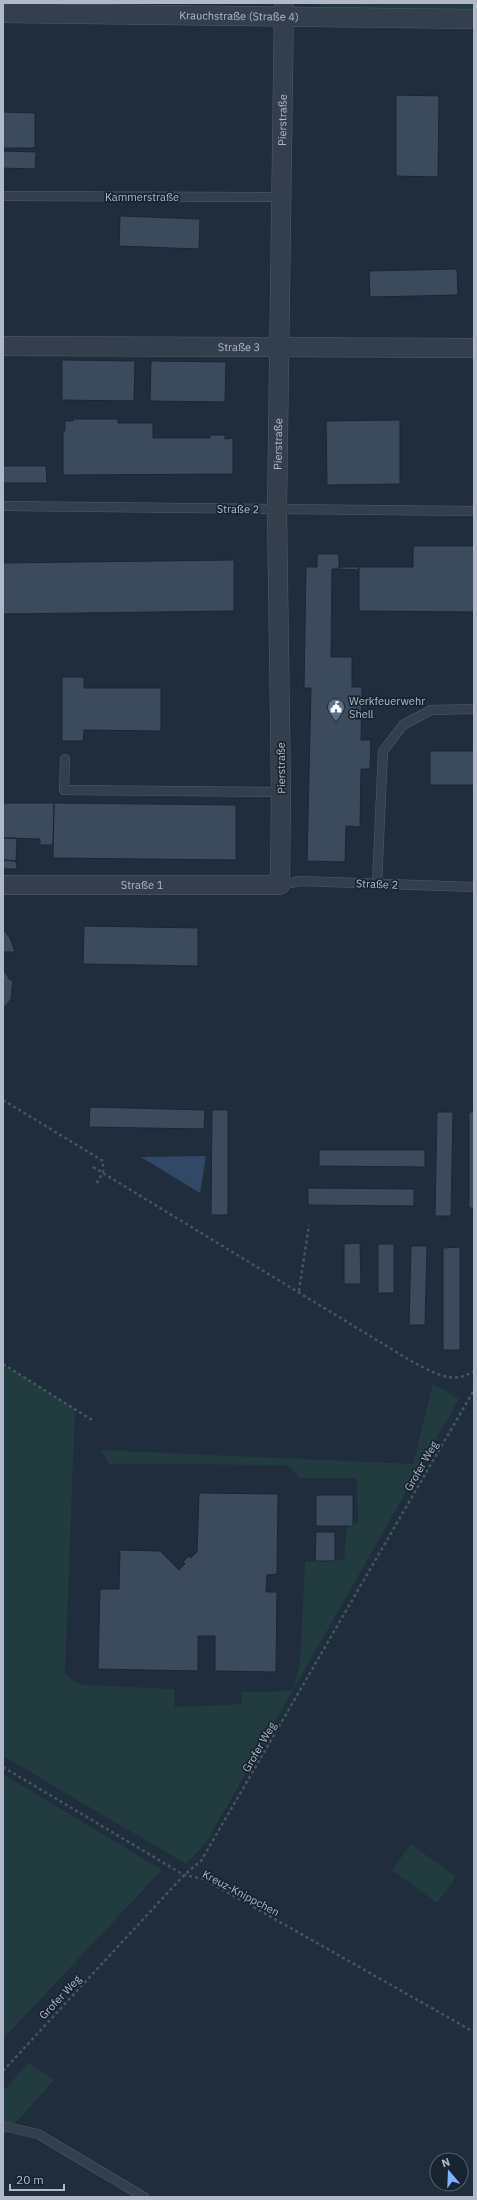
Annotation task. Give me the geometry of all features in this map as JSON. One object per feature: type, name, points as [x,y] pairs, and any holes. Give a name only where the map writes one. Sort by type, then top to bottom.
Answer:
[{"type":"street","name":"Krauchstraße (Straße 4)","points":[[3,13],[90,8],[284,10],[474,19]]},
{"type":"street","name":"Pierstraße","points":[[280,886],[281,792],[277,510],[284,10]]},
{"type":"street","name":"Straße 3","points":[[3,346],[474,348]]},
{"type":"street","name":"Straße 1","points":[[3,885],[280,886]]},
{"type":"lane","name":"Kammerstraße","points":[[3,196],[281,197]]},
{"type":"lane","name":"Straße 2","points":[[3,506],[474,511]]},
{"type":"lane","points":[[377,884],[383,751],[403,726],[431,710],[474,709]]},
{"type":"lane","points":[[65,759],[64,790],[281,792]]},
{"type":"lane","name":"Straße 2","points":[[280,886],[300,881],[474,886]]},
{"type":"lane","points":[[3,2126],[38,2134],[144,2197]]},
{"type":"path","points":[[3,1100],[103,1161],[103,1172],[95,1186]]},
{"type":"path","points":[[93,1167],[299,1291],[411,1361],[442,1377],[462,1376],[474,1371]]},
{"type":"path","points":[[299,1291],[309,1226]]},
{"type":"path","points":[[3,1364],[92,1420]]},
{"type":"path","name":"Grofer Weg","points":[[3,2071],[184,1875],[202,1861],[472,1398],[474,1390]]},
{"type":"path","name":"Kreuz-Knippchen","points":[[3,1767],[184,1875],[204,1879],[474,2032]]},
{"type":"green space","points":[[313,3],[474,3],[474,9],[326,8]]},
{"type":"green space","points":[[3,1364],[75,1409],[65,1673],[73,1681],[84,1685],[174,1689],[175,1707],[242,1704],[241,1692],[292,1691],[300,1665],[305,1562],[344,1560],[347,1524],[358,1524],[357,1478],[300,1478],[286,1465],[109,1464],[101,1450],[413,1464],[433,1384],[459,1399],[206,1843],[186,1864],[3,1756]]},
{"type":"green space","points":[[3,1774],[162,1870],[3,2039]]},
{"type":"green space","points":[[411,1844],[456,1877],[437,1903],[392,1870]]},
{"type":"green space","points":[[29,2063],[54,2080],[3,2137],[3,2091]]},
{"type":"water","points":[[206,1156],[200,1193],[141,1157]]},
{"type":"building","points":[[396,95],[439,96],[438,177],[396,176]]},
{"type":"building","points":[[3,112],[35,113],[35,148],[3,148]]},
{"type":"building","points":[[3,151],[36,152],[35,169],[3,168]]},
{"type":"building","points":[[120,216],[200,219],[199,249],[119,246]]},
{"type":"building","points":[[457,269],[458,295],[370,297],[369,271]]},
{"type":"building","points":[[62,360],[135,361],[134,401],[62,400]]},
{"type":"building","points":[[151,361],[226,362],[225,402],[150,401]]},
{"type":"building","points":[[73,419],[118,419],[118,423],[153,423],[153,438],[210,438],[210,435],[225,435],[225,439],[233,438],[233,474],[63,475],[63,431],[65,431],[65,421],[73,421]]},
{"type":"building","points":[[400,420],[400,484],[327,485],[326,421]]},
{"type":"building","points":[[3,466],[46,466],[47,483],[3,483]]},
{"type":"building","points":[[413,546],[474,546],[474,612],[359,611],[359,567],[413,567]]},
{"type":"building","name":"Werkfeuerwehr Shell","points":[[317,554],[339,554],[339,569],[332,569],[331,657],[352,657],[352,687],[362,687],[361,740],[371,740],[370,769],[361,769],[360,827],[346,826],[345,862],[307,861],[311,688],[304,688],[306,567],[317,567]]},
{"type":"building","points":[[234,560],[234,611],[3,614],[3,563]]},
{"type":"building","points":[[339,567],[359,567],[359,570],[339,569]]},
{"type":"building","points":[[62,677],[84,677],[84,688],[161,688],[161,731],[84,730],[83,741],[62,741]]},
{"type":"building","points":[[430,751],[474,751],[474,785],[430,785]]},
{"type":"building","points":[[3,803],[54,803],[53,845],[40,845],[40,839],[3,838]]},
{"type":"building","points":[[54,803],[236,805],[236,860],[53,858]]},
{"type":"building","points":[[3,838],[17,838],[16,861],[3,860]]},
{"type":"building","points":[[3,860],[16,861],[17,869],[3,869]]},
{"type":"building","points":[[84,926],[198,928],[198,966],[83,964]]},
{"type":"building","points":[[3,929],[10,938],[15,952],[3,952]]},
{"type":"building","points":[[3,969],[10,980],[13,980],[11,999],[3,1009]]},
{"type":"building","points":[[90,1107],[205,1110],[204,1129],[89,1127]]},
{"type":"building","points":[[212,1110],[228,1110],[228,1215],[211,1215]]},
{"type":"building","points":[[437,1112],[453,1112],[451,1216],[435,1216]]},
{"type":"building","points":[[469,1112],[474,1112],[474,1208],[469,1208]]},
{"type":"building","points":[[319,1150],[425,1150],[425,1167],[319,1166]]},
{"type":"building","points":[[308,1188],[414,1189],[414,1206],[308,1205]]},
{"type":"building","points":[[360,1243],[361,1284],[344,1284],[344,1244]]},
{"type":"building","points":[[378,1244],[394,1244],[394,1293],[378,1293]]},
{"type":"building","points":[[411,1246],[427,1246],[425,1325],[409,1325]]},
{"type":"building","points":[[460,1247],[460,1350],[443,1350],[443,1248]]},
{"type":"building","points":[[199,1493],[278,1494],[277,1574],[267,1575],[266,1592],[277,1592],[276,1672],[215,1671],[215,1636],[198,1636],[198,1671],[98,1669],[100,1589],[119,1589],[120,1550],[160,1551],[179,1570],[185,1564],[183,1562],[189,1556],[191,1558],[197,1552]]},
{"type":"building","points":[[316,1495],[353,1495],[353,1526],[316,1526]]},
{"type":"building","points":[[316,1532],[335,1532],[335,1561],[315,1561]]},
{"type":"place","name":"Werkfeuerwehr Shell","points":[[336,722]]}]
